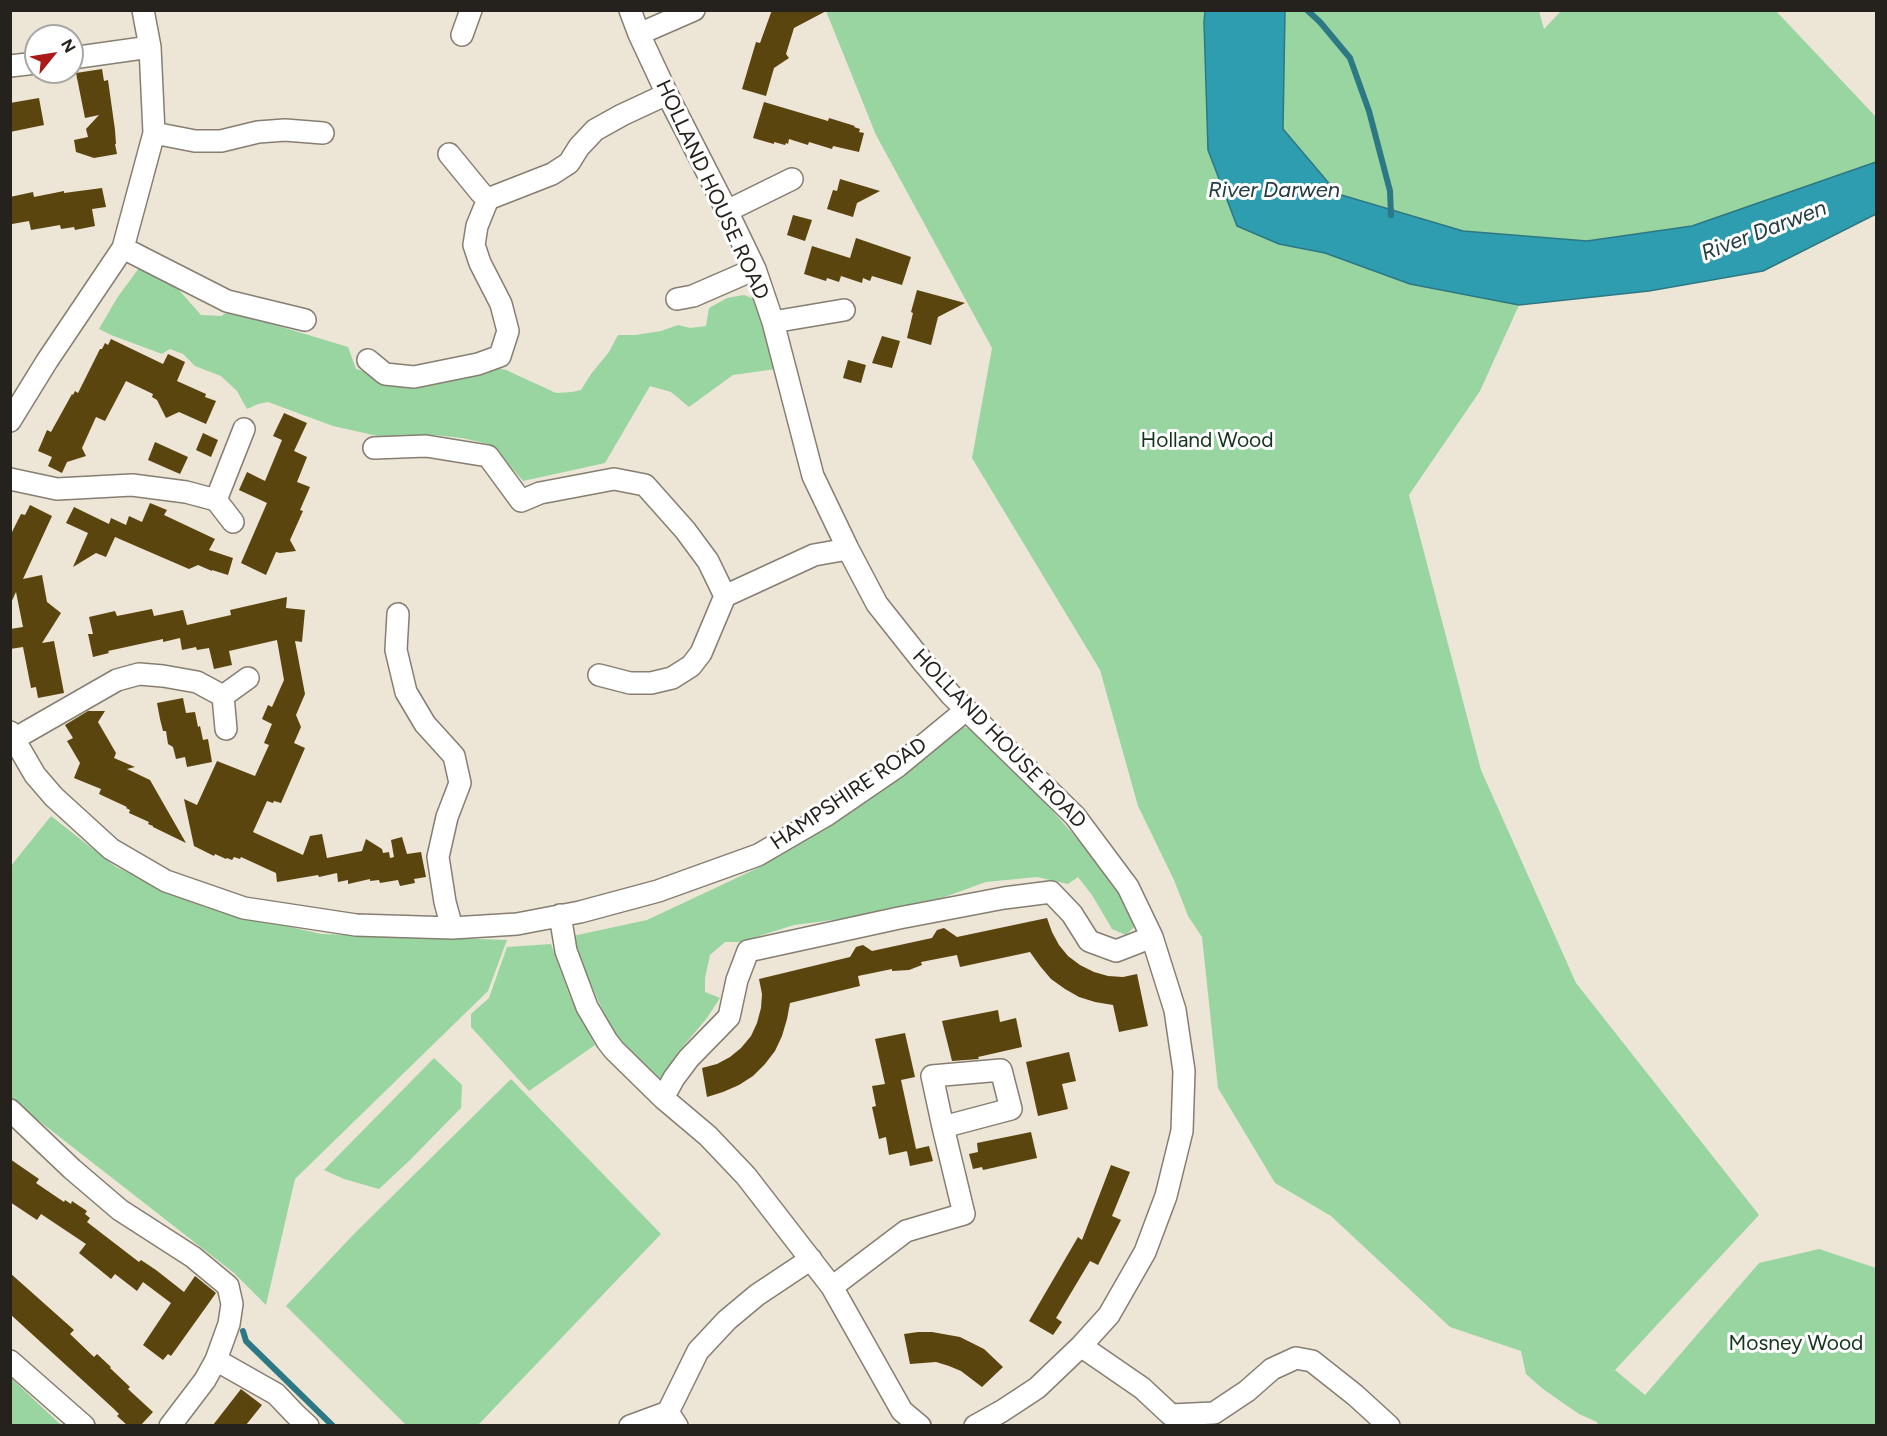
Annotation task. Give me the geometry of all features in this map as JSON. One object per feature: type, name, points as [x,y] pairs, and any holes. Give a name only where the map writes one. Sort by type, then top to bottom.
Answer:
[{"type":"street","points":[[10,422],[123,248],[154,133],[150,47],[142,10]]},
{"type":"street","points":[[462,34],[471,10]]},
{"type":"street","name":"HOLLAND HOUSE ROAD","points":[[630,10],[667,94],[755,269],[773,322],[813,476],[877,604],[923,662],[966,710],[1075,816],[1128,887],[1152,937],[1175,1010],[1184,1071],[1182,1131],[1166,1197],[1145,1252],[1109,1315],[1082,1346],[1037,1388],[1002,1411],[975,1425]]},
{"type":"street","points":[[639,34],[694,10]]},
{"type":"street","points":[[84,56],[150,47]]},
{"type":"street","points":[[368,360],[385,374],[414,378],[478,364],[500,356],[508,331],[501,304],[492,290],[474,245],[477,226],[488,199],[552,174],[568,163],[595,130],[667,94]]},
{"type":"street","points":[[154,133],[195,141],[221,141],[258,132],[285,130],[323,133]]},
{"type":"street","points":[[449,154],[488,199]]},
{"type":"street","points":[[727,211],[792,179]]},
{"type":"street","points":[[123,248],[227,301],[304,320]]},
{"type":"street","points":[[677,299],[693,296],[755,269]]},
{"type":"street","points":[[773,322],[844,310]]},
{"type":"street","points":[[216,500],[244,429]]},
{"type":"street","points":[[374,448],[426,446],[488,456],[521,501],[540,492],[614,478],[645,485],[685,530],[708,561],[724,596]]},
{"type":"street","points":[[10,479],[57,489],[132,485],[186,492],[216,500],[233,522]]},
{"type":"street","points":[[599,675],[630,683],[651,683],[672,678],[691,666],[700,652],[724,596],[814,555],[848,549]]},
{"type":"street","points":[[398,614],[396,650],[406,692],[425,724],[454,756],[459,783],[447,816],[438,857],[445,902],[452,928]]},
{"type":"street","points":[[12,736],[117,681],[139,674],[197,682],[223,696]]},
{"type":"street","points":[[223,696],[248,678]]},
{"type":"street","points":[[223,696],[226,729]]},
{"type":"street","name":"HAMPSHIRE ROAD","points":[[12,736],[35,774],[54,797],[111,849],[166,881],[244,908],[356,925],[452,928],[517,924],[579,912],[658,891],[758,855],[825,816],[889,772],[966,710]]},
{"type":"street","points":[[663,1098],[689,1058],[729,1017],[737,980],[748,951],[899,918],[1004,898],[1051,892],[1072,914],[1089,941],[1116,951],[1152,937]]},
{"type":"street","points":[[560,915],[566,951],[587,1006],[614,1050],[663,1098],[708,1136],[746,1176],[832,1287],[902,1411],[920,1425]]},
{"type":"street","points":[[10,1110],[72,1169],[120,1210],[193,1257],[228,1286],[232,1304],[229,1324],[216,1360],[205,1380],[170,1425]]},
{"type":"street","points":[[832,1287],[906,1231],[964,1214],[944,1128]]},
{"type":"street","points":[[630,1425],[673,1419],[698,1351],[727,1320],[757,1295],[811,1259]]},
{"type":"street","points":[[1082,1346],[1142,1388],[1172,1420],[1214,1413],[1247,1391],[1272,1369],[1296,1358],[1312,1361],[1389,1425]]},
{"type":"street","points":[[216,1360],[276,1394],[308,1425]]},
{"type":"street","points":[[10,1361],[84,1425]]},
{"type":"green space","name":"Holland Wood","points":[[826,11],[1205,11],[1208,150],[1279,244],[1325,253],[1410,284],[1519,305],[1480,391],[1409,495],[1481,770],[1576,983],[1759,1215],[1615,1370],[1645,1395],[1759,1263],[1819,1249],[1876,1268],[1876,1425],[1598,1425],[1597,1422],[1579,1414],[1543,1389],[1526,1374],[1521,1351],[1450,1327],[1331,1216],[1275,1183],[1218,1088],[1202,937],[1188,916],[1174,880],[1138,806],[1100,670],[972,458],[992,348],[876,135]]},
{"type":"green space","points":[[1285,11],[1539,11],[1544,29],[1561,11],[1776,11],[1876,117],[1876,162],[1692,226],[1587,241],[1463,231],[1338,194],[1283,129]]},
{"type":"green space","points":[[139,268],[160,277],[178,289],[201,315],[221,316],[229,311],[348,347],[356,369],[414,387],[444,383],[492,367],[506,370],[556,393],[581,390],[609,352],[618,335],[661,331],[678,325],[690,328],[706,326],[709,308],[727,298],[744,295],[754,299],[762,313],[776,369],[733,375],[689,407],[671,392],[650,386],[605,463],[523,481],[488,444],[434,435],[391,439],[333,426],[268,402],[247,409],[237,391],[221,376],[195,366],[183,354],[170,349],[162,354],[99,329],[117,298]]},
{"type":"green space","points":[[965,727],[985,736],[1074,835],[1116,885],[1137,924],[1126,935],[1112,929],[1092,895],[1078,877],[1068,884],[1037,877],[986,882],[939,899],[899,918],[886,914],[794,925],[740,942],[725,942],[710,955],[705,978],[705,992],[720,998],[657,1083],[611,1029],[589,980],[573,936],[647,920],[760,867],[905,768],[946,735]]},
{"type":"green space","points":[[51,816],[116,867],[205,907],[321,934],[507,940],[488,991],[295,1179],[266,1305],[234,1273],[11,1099],[10,867]]},
{"type":"green space","points":[[551,944],[569,994],[595,1045],[529,1091],[471,1027],[471,1014],[489,998],[507,947]]},
{"type":"green space","points":[[434,1058],[462,1085],[461,1108],[410,1160],[379,1189],[344,1179],[324,1170]]},
{"type":"green space","points":[[511,1079],[661,1234],[478,1425],[406,1425],[286,1306],[353,1235]]},
{"type":"green space","points":[[11,1378],[61,1425],[11,1425]]},
{"type":"water","name":"River Darwen","points":[[1205,11],[1285,11],[1283,129],[1338,194],[1463,231],[1587,241],[1692,226],[1876,162],[1876,214],[1763,271],[1649,291],[1519,305],[1410,284],[1325,253],[1279,244],[1237,226],[1208,150]]},
{"type":"building","points":[[772,10],[828,10],[794,28],[786,54],[789,58],[774,68],[766,96],[742,89],[756,42],[760,43]]},
{"type":"building","points":[[102,69],[104,81],[108,80],[117,154],[94,158],[76,152],[74,140],[88,137],[86,129],[99,115],[85,118],[78,84],[84,84],[84,72]]},
{"type":"building","points":[[39,98],[44,125],[10,132],[10,103]]},
{"type":"building","points":[[764,102],[828,121],[829,118],[855,126],[860,129],[859,132],[864,133],[859,152],[833,146],[832,149],[809,142],[808,145],[789,139],[788,144],[785,145],[753,138]]},
{"type":"building","points":[[840,179],[880,191],[857,203],[853,217],[827,209],[833,190],[837,191]]},
{"type":"building","points":[[102,188],[106,207],[92,209],[95,226],[75,230],[74,227],[61,229],[60,225],[31,230],[29,221],[12,224],[10,197],[33,192],[34,197],[64,191],[64,193]]},
{"type":"building","points":[[793,215],[812,220],[805,241],[787,235]]},
{"type":"building","points":[[856,238],[911,257],[902,285],[872,276],[870,281],[863,278],[862,283],[841,276],[839,282],[827,278],[826,281],[804,274],[812,246],[850,258]]},
{"type":"building","points":[[917,290],[965,303],[938,317],[931,345],[907,338]]},
{"type":"building","points":[[882,336],[900,341],[892,368],[872,363]]},
{"type":"building","points":[[111,339],[163,364],[168,354],[185,362],[177,381],[216,401],[206,424],[179,412],[166,418],[157,400],[152,397],[153,394],[126,381],[105,421],[96,417],[82,448],[86,456],[67,462],[62,473],[48,466],[52,457],[38,451],[47,430],[51,432],[72,394],[75,391],[78,393],[100,349],[105,343],[108,345]]},
{"type":"building","points":[[848,360],[866,365],[861,383],[843,378]]},
{"type":"building","points":[[284,413],[307,423],[294,451],[307,457],[297,482],[310,487],[300,510],[303,511],[290,540],[296,551],[276,552],[266,575],[241,563],[267,503],[239,490],[247,472],[265,481],[282,440],[273,436]]},
{"type":"building","points":[[203,433],[218,440],[211,457],[196,450]]},
{"type":"building","points":[[155,442],[188,457],[180,474],[148,460]]},
{"type":"building","points":[[150,503],[167,510],[164,515],[215,539],[209,550],[233,558],[228,575],[198,565],[189,569],[115,537],[106,557],[96,553],[73,567],[88,533],[66,523],[74,507],[109,524],[111,518],[126,525],[129,516],[142,522]]},
{"type":"building","points":[[30,505],[52,516],[23,579],[42,575],[47,602],[61,613],[42,643],[54,641],[64,693],[38,698],[36,687],[31,688],[23,647],[10,649],[10,629],[23,627],[16,592],[10,605],[10,536],[21,514],[25,515]]},
{"type":"building","points":[[287,597],[286,608],[305,610],[302,642],[295,641],[305,694],[296,715],[301,727],[294,743],[305,748],[281,803],[267,801],[253,832],[303,855],[310,836],[322,834],[327,858],[362,851],[366,839],[382,849],[383,853],[389,852],[390,858],[394,857],[391,840],[402,837],[407,854],[421,852],[426,877],[414,879],[415,883],[400,886],[398,880],[380,883],[379,880],[370,881],[370,879],[348,884],[348,880],[338,882],[337,873],[277,882],[276,873],[241,857],[240,859],[234,857],[232,860],[226,859],[194,846],[184,799],[197,805],[217,761],[255,776],[269,745],[264,743],[272,724],[262,719],[268,705],[272,707],[284,680],[277,640],[229,651],[232,665],[214,669],[209,648],[197,650],[196,647],[182,650],[180,638],[163,642],[163,639],[108,651],[109,653],[93,657],[88,634],[93,634],[89,617],[115,611],[117,616],[152,609],[154,616],[183,610],[187,625],[231,615],[230,610]]},
{"type":"building","points":[[183,698],[186,713],[195,712],[203,740],[208,739],[212,762],[187,767],[185,757],[176,759],[173,747],[168,744],[157,703]]},
{"type":"building","points":[[88,711],[105,711],[98,722],[116,753],[114,758],[135,767],[127,769],[150,780],[186,843],[129,813],[130,810],[127,807],[99,794],[101,789],[74,778],[80,763],[67,741],[73,738],[65,725]]},
{"type":"building","points":[[1047,918],[1059,945],[1080,965],[1108,976],[1123,977],[1137,974],[1148,1026],[1119,1032],[1113,1005],[1079,997],[1065,989],[1051,979],[1030,952],[960,967],[957,955],[921,962],[922,965],[909,970],[892,971],[892,969],[858,976],[860,986],[790,1003],[782,1036],[775,1051],[765,1064],[739,1085],[707,1097],[702,1068],[730,1057],[751,1036],[761,1008],[762,994],[759,979],[850,957],[856,947],[863,945],[872,951],[932,938],[937,930],[944,928],[957,937]]},
{"type":"building","points":[[998,1010],[1000,1022],[1016,1018],[1022,1047],[978,1057],[979,1059],[952,1061],[942,1021]]},
{"type":"building","points":[[905,1033],[915,1077],[901,1080],[916,1149],[889,1155],[886,1137],[879,1139],[872,1107],[876,1106],[872,1086],[885,1084],[875,1039]]},
{"type":"building","points":[[1069,1052],[1076,1081],[1062,1084],[1068,1109],[1038,1116],[1026,1062]]},
{"type":"building","points":[[1031,1132],[1037,1158],[983,1170],[982,1167],[973,1169],[969,1154],[978,1152],[977,1143]]},
{"type":"building","points":[[929,1146],[933,1161],[910,1166],[907,1151]]},
{"type":"building","points":[[10,1159],[39,1179],[36,1183],[64,1202],[65,1200],[71,1204],[72,1201],[87,1211],[85,1214],[90,1218],[87,1222],[139,1262],[141,1260],[156,1270],[184,1292],[195,1276],[216,1293],[171,1356],[168,1354],[163,1360],[143,1345],[171,1303],[143,1282],[137,1291],[115,1274],[111,1279],[79,1253],[86,1244],[41,1214],[37,1220],[10,1202]]},
{"type":"building","points":[[1111,1165],[1130,1172],[1112,1216],[1121,1220],[1098,1265],[1090,1261],[1056,1318],[1062,1322],[1053,1335],[1029,1321],[1078,1237],[1082,1240]]},
{"type":"building","points":[[10,1273],[74,1330],[70,1334],[94,1357],[97,1354],[111,1367],[130,1387],[128,1389],[153,1412],[141,1425],[127,1425],[117,1416],[119,1414],[114,1409],[10,1314]]},
{"type":"building","points":[[918,1332],[960,1337],[984,1349],[1003,1367],[982,1387],[961,1371],[949,1366],[936,1362],[910,1364],[904,1334]]},
{"type":"building","points":[[241,1389],[262,1405],[246,1425],[213,1425]]},
{"type":"waterway","points":[[1307,10],[1350,58],[1369,111],[1390,191],[1391,215]]},
{"type":"waterway","points":[[243,1331],[246,1341],[333,1426]]},
{"type":"park label","name":"Mosney Wood","points":[[1796,1344]]}]
